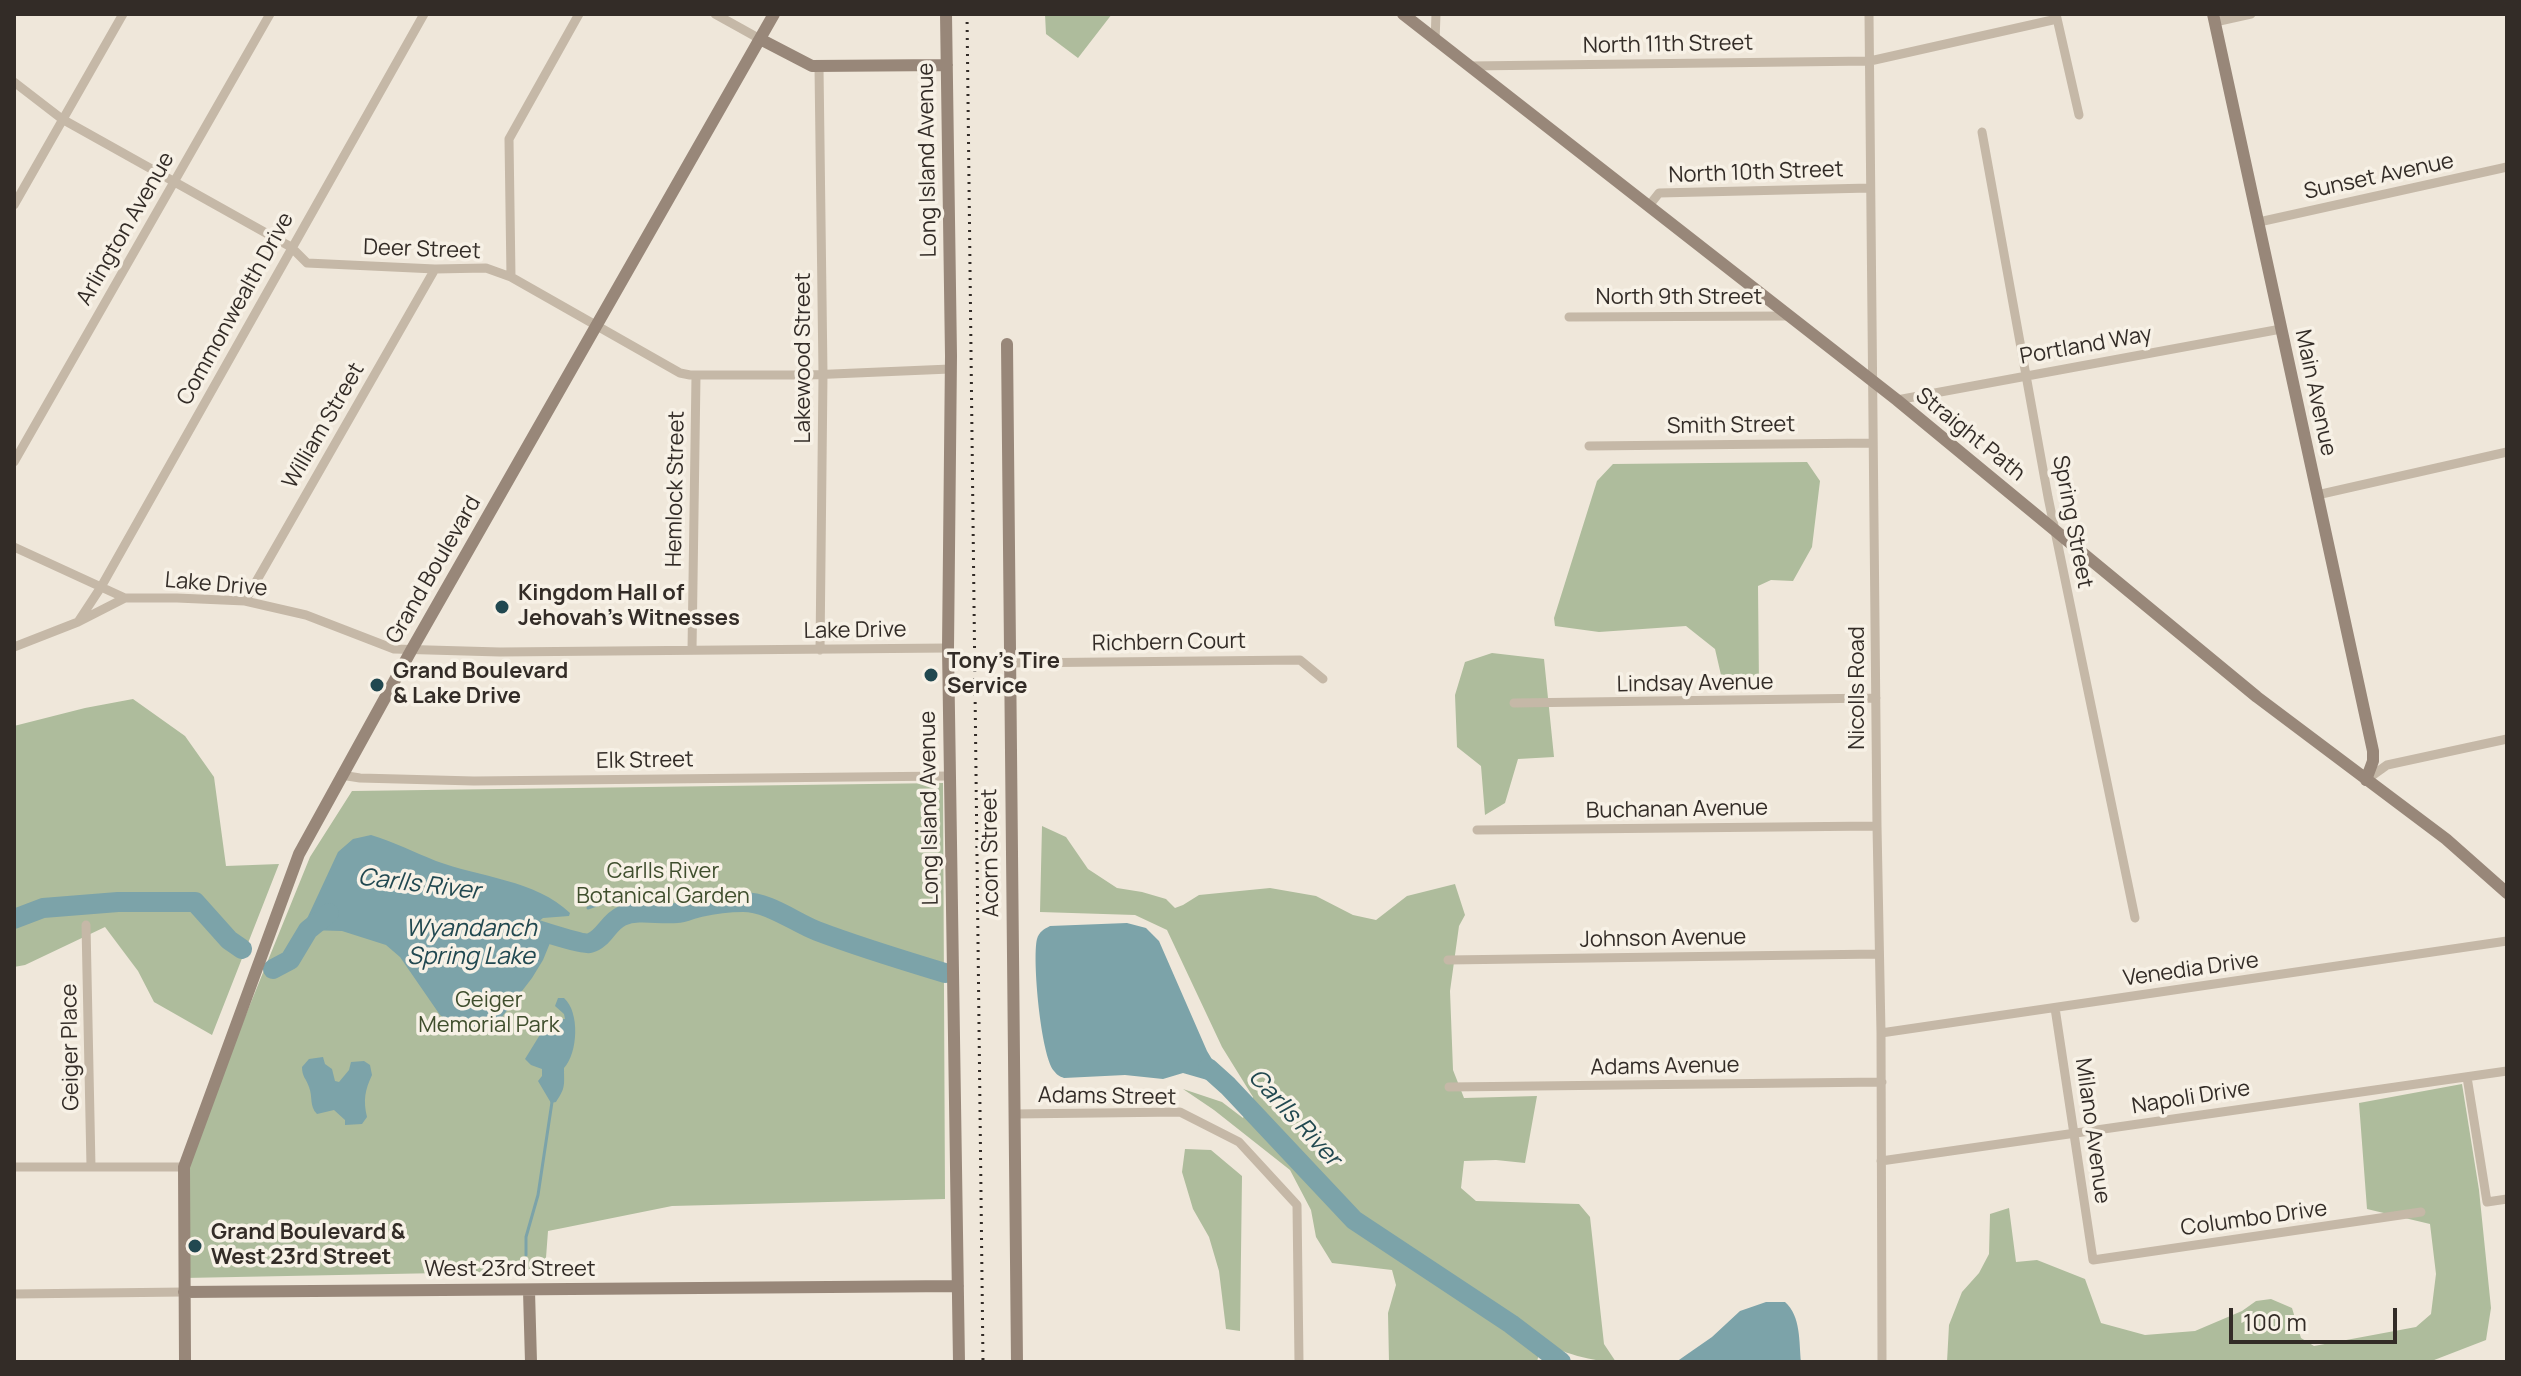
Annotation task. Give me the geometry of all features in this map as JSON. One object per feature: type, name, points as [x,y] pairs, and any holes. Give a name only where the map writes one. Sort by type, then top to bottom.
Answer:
[{"type":"street","points":[[14,205],[123,14]]},
{"type":"street","name":"Arlington Avenue","points":[[14,462],[270,14]]},
{"type":"street","name":"Commonwealth Drive","points":[[78,622],[101,587],[424,14]]},
{"type":"street","points":[[511,277],[509,139],[579,14]]},
{"type":"street","points":[[715,14],[812,66],[947,65]]},
{"type":"street","name":"Grand Boulevard","points":[[185,1362],[184,1167],[288,879],[341,775],[774,14]]},
{"type":"street","name":"Long Island Avenue","points":[[946,14],[950,369],[949,776],[959,1362]]},
{"type":"street","name":"Straight Path","points":[[1403,14],[1897,400],[2257,697],[2446,839],[2507,893]]},
{"type":"street","points":[[1435,41],[1436,14]]},
{"type":"street","name":"Nicolls Road","points":[[1869,14],[1882,1082],[1882,1362]]},
{"type":"street","points":[[2214,18],[2251,14]]},
{"type":"street","points":[[2057,16],[2079,115]]},
{"type":"street","name":"North 11th Street","points":[[1468,66],[1870,61],[2057,16]]},
{"type":"street","name":"Main Avenue","points":[[2214,18],[2373,751],[2366,780]]},
{"type":"street","name":"Lakewood Street","points":[[819,67],[823,374],[820,650]]},
{"type":"street","name":"Deer Street","points":[[14,82],[62,119],[291,247],[307,263],[435,269],[486,268],[511,277],[680,373],[696,376],[950,369]]},
{"type":"street","name":"Spring Street","points":[[1982,132],[2024,375],[2135,918]]},
{"type":"street","name":"Sunset Avenue","points":[[2259,222],[2507,167]]},
{"type":"street","name":"North 10th Street","points":[[1648,207],[1659,193],[1870,188]]},
{"type":"street","name":"William Street","points":[[245,601],[435,269]]},
{"type":"street","name":"North 9th Street","points":[[1569,317],[1788,316]]},
{"type":"street","name":"Portland Way","points":[[1897,400],[2281,329]]},
{"type":"street","name":"Acorn Street","points":[[1007,344],[1017,1362]]},
{"type":"street","name":"Hemlock Street","points":[[692,650],[696,376]]},
{"type":"street","name":"Smith Street","points":[[1589,446],[1873,443]]},
{"type":"street","points":[[2317,495],[2507,452]]},
{"type":"street","name":"Lake Drive","points":[[14,547],[125,598],[245,601],[306,615],[394,649],[500,652],[948,648]]},
{"type":"street","points":[[14,647],[78,622],[125,598]]},
{"type":"street","name":"Richbern Court","points":[[1009,663],[1300,660],[1323,679]]},
{"type":"street","name":"Lindsay Avenue","points":[[1514,703],[1876,698]]},
{"type":"street","points":[[2366,780],[2387,765],[2507,739]]},
{"type":"street","name":"Elk Street","points":[[341,775],[474,781],[949,776]]},
{"type":"street","name":"Buchanan Avenue","points":[[1477,830],[1877,826]]},
{"type":"street","name":"Geiger Place","points":[[86,925],[91,1167]]},
{"type":"street","name":"Venedia Drive","points":[[1881,1033],[2507,941]]},
{"type":"street","name":"Johnson Avenue","points":[[1448,960],[1879,954]]},
{"type":"street","name":"Milano Avenue","points":[[2055,1008],[2093,1260]]},
{"type":"street","name":"Napoli Drive","points":[[1881,1161],[2507,1071]]},
{"type":"street","points":[[2467,1077],[2487,1202],[2507,1199]]},
{"type":"street","name":"Adams Avenue","points":[[1449,1087],[1882,1082]]},
{"type":"street","name":"Adams Street","points":[[1014,1114],[1180,1112],[1239,1142],[1297,1205],[1299,1362]]},
{"type":"street","points":[[14,1167],[184,1167]]},
{"type":"street","name":"Columbo Drive","points":[[2093,1260],[2421,1212]]},
{"type":"street","name":"West 23rd Street","points":[[14,1294],[958,1286]]},
{"type":"street","points":[[529,1291],[531,1362]]},
{"type":"green space","points":[[1045,14],[1112,14],[1078,58],[1046,34]]},
{"type":"green space","points":[[1807,462],[1820,481],[1812,547],[1793,581],[1771,580],[1758,586],[1759,686],[1724,688],[1715,649],[1686,626],[1599,632],[1555,626],[1554,618],[1597,481],[1613,464]]},
{"type":"green space","points":[[1492,653],[1544,659],[1554,757],[1518,759],[1505,803],[1485,815],[1481,766],[1457,747],[1455,695],[1465,662]]},
{"type":"green space","points":[[133,699],[185,736],[214,777],[226,866],[279,864],[212,1035],[154,1002],[138,971],[105,927],[25,965],[14,967],[14,726]]},
{"type":"green space","name":"Geiger Memorial Park","points":[[943,783],[945,1199],[672,1206],[548,1231],[545,1271],[184,1278],[184,1167],[310,857],[352,791]]},
{"type":"green space","points":[[1042,826],[1066,837],[1088,869],[1117,888],[1166,899],[1175,908],[1199,895],[1270,888],[1316,896],[1353,915],[1376,920],[1407,896],[1455,884],[1465,915],[1459,926],[1450,991],[1453,1070],[1464,1098],[1537,1096],[1525,1163],[1464,1161],[1461,1188],[1476,1201],[1579,1204],[1590,1217],[1604,1344],[1616,1362],[1578,1356],[1542,1340],[1537,1362],[1389,1362],[1388,1313],[1396,1285],[1392,1270],[1332,1263],[1316,1237],[1311,1210],[1290,1170],[1183,1089],[1222,1102],[1243,1118],[1253,1097],[1222,1047],[1167,930],[1135,915],[1040,912]]},
{"type":"green space","points":[[2462,1084],[2479,1190],[2491,1308],[2486,1340],[2429,1362],[1947,1362],[1949,1325],[1962,1292],[1979,1273],[1989,1254],[1990,1214],[2009,1208],[2016,1262],[2037,1260],[2085,1279],[2101,1323],[2145,1335],[2195,1331],[2242,1311],[2256,1301],[2271,1299],[2292,1308],[2301,1338],[2314,1346],[2416,1327],[2431,1314],[2436,1274],[2430,1224],[2367,1209],[2359,1103]]},
{"type":"green space","points":[[1185,1149],[1211,1150],[1242,1176],[1240,1331],[1226,1329],[1219,1271],[1209,1237],[1193,1209],[1182,1172]]},
{"type":"water","name":"Wyandanch Spring Lake","points":[[371,835],[436,861],[524,886],[541,893],[570,913],[569,916],[543,918],[538,922],[539,929],[561,930],[562,936],[550,943],[532,978],[495,1026],[478,1031],[449,1023],[440,1015],[400,957],[386,945],[342,931],[308,930],[305,923],[338,852],[353,839]]},
{"type":"water","points":[[1127,923],[1146,928],[1159,941],[1207,1051],[1228,1086],[1183,1073],[1163,1079],[1125,1075],[1064,1078],[1054,1071],[1045,1047],[1039,1007],[1036,966],[1038,937],[1050,926]]},
{"type":"water","points":[[558,998],[564,998],[569,1004],[575,1033],[572,1053],[564,1068],[563,1089],[556,1102],[551,1103],[538,1081],[542,1069],[525,1059],[549,1020],[565,1019],[555,1006]]},
{"type":"water","points":[[323,1057],[325,1064],[332,1069],[335,1081],[339,1082],[349,1070],[351,1062],[364,1061],[370,1065],[372,1075],[365,1100],[367,1117],[362,1124],[345,1125],[345,1120],[334,1110],[317,1114],[315,1111],[302,1067],[309,1059]]},
{"type":"water","points":[[1766,1302],[1785,1302],[1794,1314],[1801,1362],[1676,1362],[1712,1337],[1740,1311]]},
{"type":"waterway","points":[[588,908],[605,902],[627,901],[644,912]]},
{"type":"waterway","name":"Carlls River","points":[[14,919],[43,908],[118,902],[195,902],[229,940],[242,949]]},
{"type":"waterway","name":"Carlls River","points":[[537,930],[590,943],[617,919],[629,914],[680,913],[716,904],[753,903],[833,937],[945,973]]},
{"type":"waterway","name":"Carlls River","points":[[273,969],[290,960],[308,930],[329,913]]},
{"type":"waterway","name":"Carlls River","points":[[1208,1068],[1354,1220],[1511,1324],[1561,1362]]},
{"type":"waterway","points":[[526,1255],[526,1237],[538,1195],[552,1102]]},
{"type":"railway","points":[[967,14],[983,1362]]},
{"type":"place","name":"Kingdom Hall of Jehovah’s Witnesses","points":[[502,607]]},
{"type":"place","name":"Tony’s Tire Service","points":[[931,675]]},
{"type":"place","name":"Grand Boulevard & Lake Drive","points":[[377,685]]},
{"type":"place","name":"Grand Boulevard & West 23rd Street","points":[[195,1246]]},
{"type":"park label","name":"Carlls River Botanical Garden","points":[[663,884]]}]
